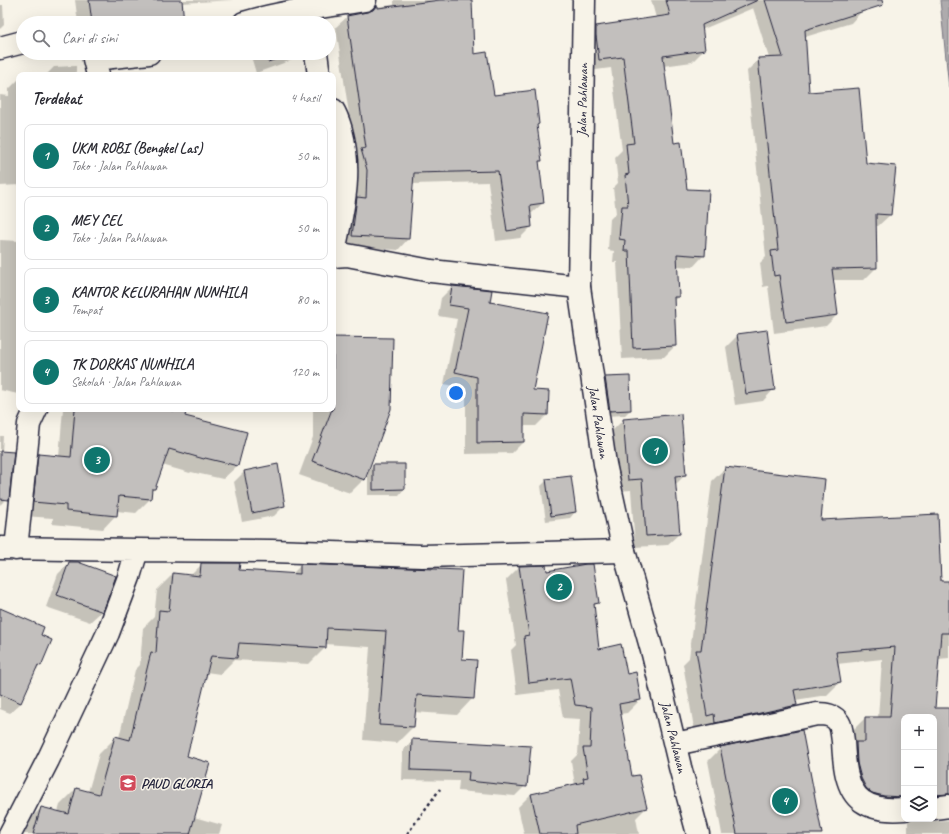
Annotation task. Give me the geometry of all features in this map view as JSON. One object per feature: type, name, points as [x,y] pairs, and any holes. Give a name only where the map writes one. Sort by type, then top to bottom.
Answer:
[{"type":"main road","points":[[272,16],[292,11],[365,0]]},
{"type":"main road","name":"Jalan Pahlawan","points":[[584,0],[578,287],[605,464],[624,551],[653,654],[698,834]]},
{"type":"main road","points":[[0,48],[16,44]]},
{"type":"main road","points":[[94,62],[106,60]]},
{"type":"main road","points":[[317,60],[319,72]]},
{"type":"main road","points":[[336,115],[343,139],[347,179],[336,241]]},
{"type":"main road","points":[[336,256],[347,255],[431,271],[578,287]]},
{"type":"main road","points":[[35,412],[29,424],[8,549],[272,551],[422,556],[624,551]]},
{"type":"main road","points":[[10,834],[48,760],[108,632],[129,577],[137,550]]},
{"type":"main road","points":[[675,744],[817,714],[830,715],[839,723],[842,734],[844,760],[850,784],[854,793],[862,801],[872,806],[901,809]]},
{"type":"main road","points":[[937,808],[949,806]]},
{"type":"path","points":[[407,834],[440,789]]},
{"type":"shaded area","points":[[940,0],[949,0],[949,88]]},
{"type":"building","points":[[89,0],[182,0],[183,16],[91,16]]},
{"type":"building","points":[[440,0],[472,0],[474,54],[487,52],[494,95],[535,90],[539,124],[537,125],[542,161],[539,161],[544,203],[530,205],[532,227],[507,231],[498,171],[414,173],[409,239],[352,236],[357,197],[366,198],[367,170],[361,149],[366,148],[347,16],[373,10],[376,6],[378,6],[378,8]]},
{"type":"building","points":[[666,0],[758,0],[702,25],[705,50],[663,56],[674,143],[681,142],[687,189],[709,190],[705,256],[677,254],[679,297],[674,297],[676,346],[633,348],[629,251],[624,251],[625,240],[619,239],[622,206],[628,206],[625,175],[629,174],[626,144],[634,143],[623,57],[599,60],[596,26],[670,15]]},
{"type":"building","points":[[765,0],[882,0],[883,5],[805,30],[809,92],[859,88],[866,163],[896,166],[891,215],[876,214],[877,268],[832,269],[838,315],[786,322],[779,275],[774,276],[771,251],[778,250],[758,58],[783,57]]},
{"type":"building","points":[[452,286],[492,290],[490,302],[548,313],[533,390],[549,391],[548,415],[524,414],[524,442],[477,443],[477,377],[455,372],[468,308],[449,305]]},
{"type":"building","points":[[767,330],[775,390],[746,394],[737,334]]},
{"type":"building","points":[[336,337],[393,338],[391,409],[365,480],[312,461],[331,412],[336,412]]},
{"type":"building","points":[[630,376],[631,410],[610,411],[605,377]]},
{"type":"building","points":[[75,412],[186,412],[185,416],[247,432],[238,466],[204,459],[169,449],[155,489],[152,489],[151,499],[119,496],[117,516],[66,511],[66,505],[33,502],[38,454],[71,457]]},
{"type":"building","points":[[681,414],[686,475],[675,476],[680,534],[646,536],[642,479],[628,480],[623,419]]},
{"type":"building","points":[[0,451],[14,452],[9,500],[0,499]]},
{"type":"building","points":[[278,464],[285,506],[252,513],[244,471]]},
{"type":"building","points":[[373,464],[405,464],[405,489],[373,490]]},
{"type":"building","points":[[725,467],[825,479],[821,520],[938,514],[941,581],[949,581],[949,633],[941,633],[935,708],[949,708],[949,794],[937,795],[937,714],[901,714],[901,797],[884,796],[872,793],[866,788],[861,778],[857,763],[856,742],[865,742],[865,717],[890,717],[895,647],[836,652],[841,682],[794,690],[797,705],[715,723],[714,714],[707,716],[696,650],[701,650]]},
{"type":"building","points":[[571,476],[576,512],[551,516],[546,479]]},
{"type":"building","points":[[69,562],[78,562],[116,576],[103,612],[57,595]]},
{"type":"building","points":[[201,563],[240,563],[239,570],[300,574],[300,564],[462,570],[458,630],[464,630],[462,659],[477,660],[474,699],[417,695],[414,727],[379,725],[386,631],[327,628],[326,648],[239,643],[237,658],[211,656],[187,756],[210,763],[190,834],[33,834],[41,807],[69,814],[76,788],[99,794],[115,736],[130,740],[151,652],[156,653],[159,610],[169,611],[173,573],[200,576]]},
{"type":"building","points":[[593,564],[599,603],[594,604],[599,649],[621,644],[627,674],[636,672],[641,700],[619,704],[632,776],[639,775],[647,808],[575,825],[576,834],[540,834],[531,794],[584,782],[583,778],[588,777],[583,748],[590,748],[592,707],[575,705],[570,678],[529,683],[524,636],[529,635],[519,566],[546,565],[547,571]]},
{"type":"building","points":[[0,608],[44,627],[41,635],[52,640],[41,666],[38,665],[21,703],[0,694]]},
{"type":"building","points":[[802,730],[822,834],[737,834],[720,747]]},
{"type":"building","points":[[412,739],[531,746],[527,787],[468,781],[469,772],[411,770]]},
{"type":"place","name":"UKM ROBI (Bengkel Las)","points":[[655,451]]},
{"type":"place","name":"KANTOR KELURAHAN NUNHILA","points":[[97,460]]},
{"type":"place","name":"MEY CEL","points":[[559,587]]},
{"type":"place","name":"PAUD GLORIA","points":[[128,783]]},
{"type":"place","name":"TK DORKAS NUNHILA","points":[[785,801]]}]
